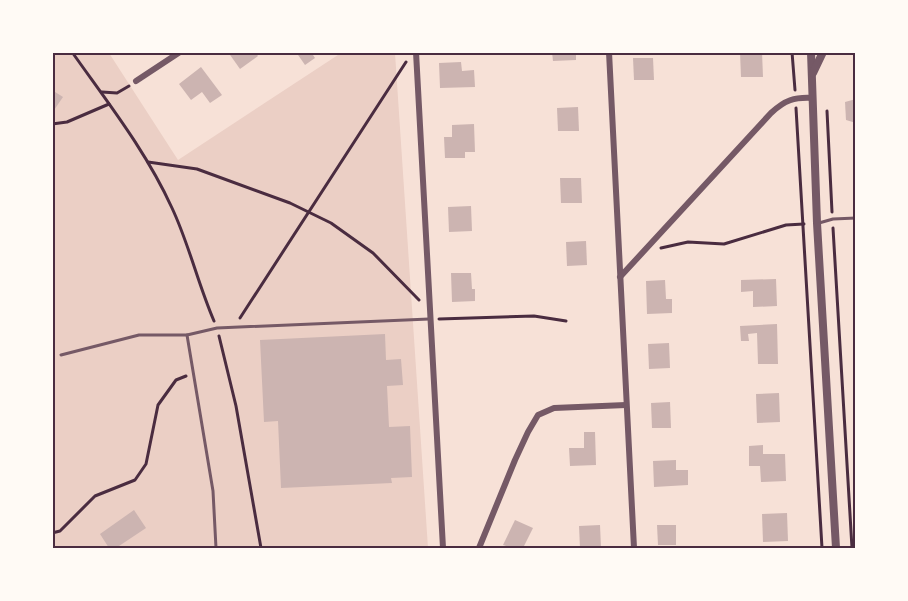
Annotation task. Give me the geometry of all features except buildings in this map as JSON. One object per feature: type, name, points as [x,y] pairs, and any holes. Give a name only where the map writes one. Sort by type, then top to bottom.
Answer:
[{"type":"street","points":[[136,81],[180,52]]},
{"type":"street","points":[[416,52],[443,549]]},
{"type":"street","points":[[609,52],[634,549]]},
{"type":"street","points":[[811,52],[817,224],[836,549]]},
{"type":"street","points":[[812,77],[823,52]]},
{"type":"street","points":[[620,277],[771,113],[782,103],[795,97],[813,98]]},
{"type":"street","points":[[479,549],[520,451],[538,415],[554,408],[626,405]]},
{"type":"lane","points":[[817,224],[833,219],[855,218]]},
{"type":"lane","points":[[61,355],[139,335],[187,335],[217,328],[429,319]]},
{"type":"lane","points":[[187,335],[213,491],[216,549]]},
{"type":"path","points":[[72,52],[148,162],[174,211],[217,328],[236,406],[261,549]]},
{"type":"path","points":[[792,52],[822,549]]},
{"type":"path","points":[[234,328],[406,62]]},
{"type":"path","points":[[100,92],[117,93],[136,81]]},
{"type":"path","points":[[52,124],[67,122],[109,104]]},
{"type":"path","points":[[826,106],[852,549]]},
{"type":"path","points":[[148,162],[197,169],[290,203],[331,223],[373,253],[429,310]]},
{"type":"path","points":[[642,253],[688,242],[724,244],[786,225],[817,224]]},
{"type":"path","points":[[429,319],[534,316],[566,321]]},
{"type":"path","points":[[52,533],[60,531],[95,496],[135,480],[146,464],[158,405],[176,380],[193,374]]},
{"type":"shaded area","points":[[52,53],[109,53],[178,160],[341,53],[395,53],[428,548],[53,548]]}]
